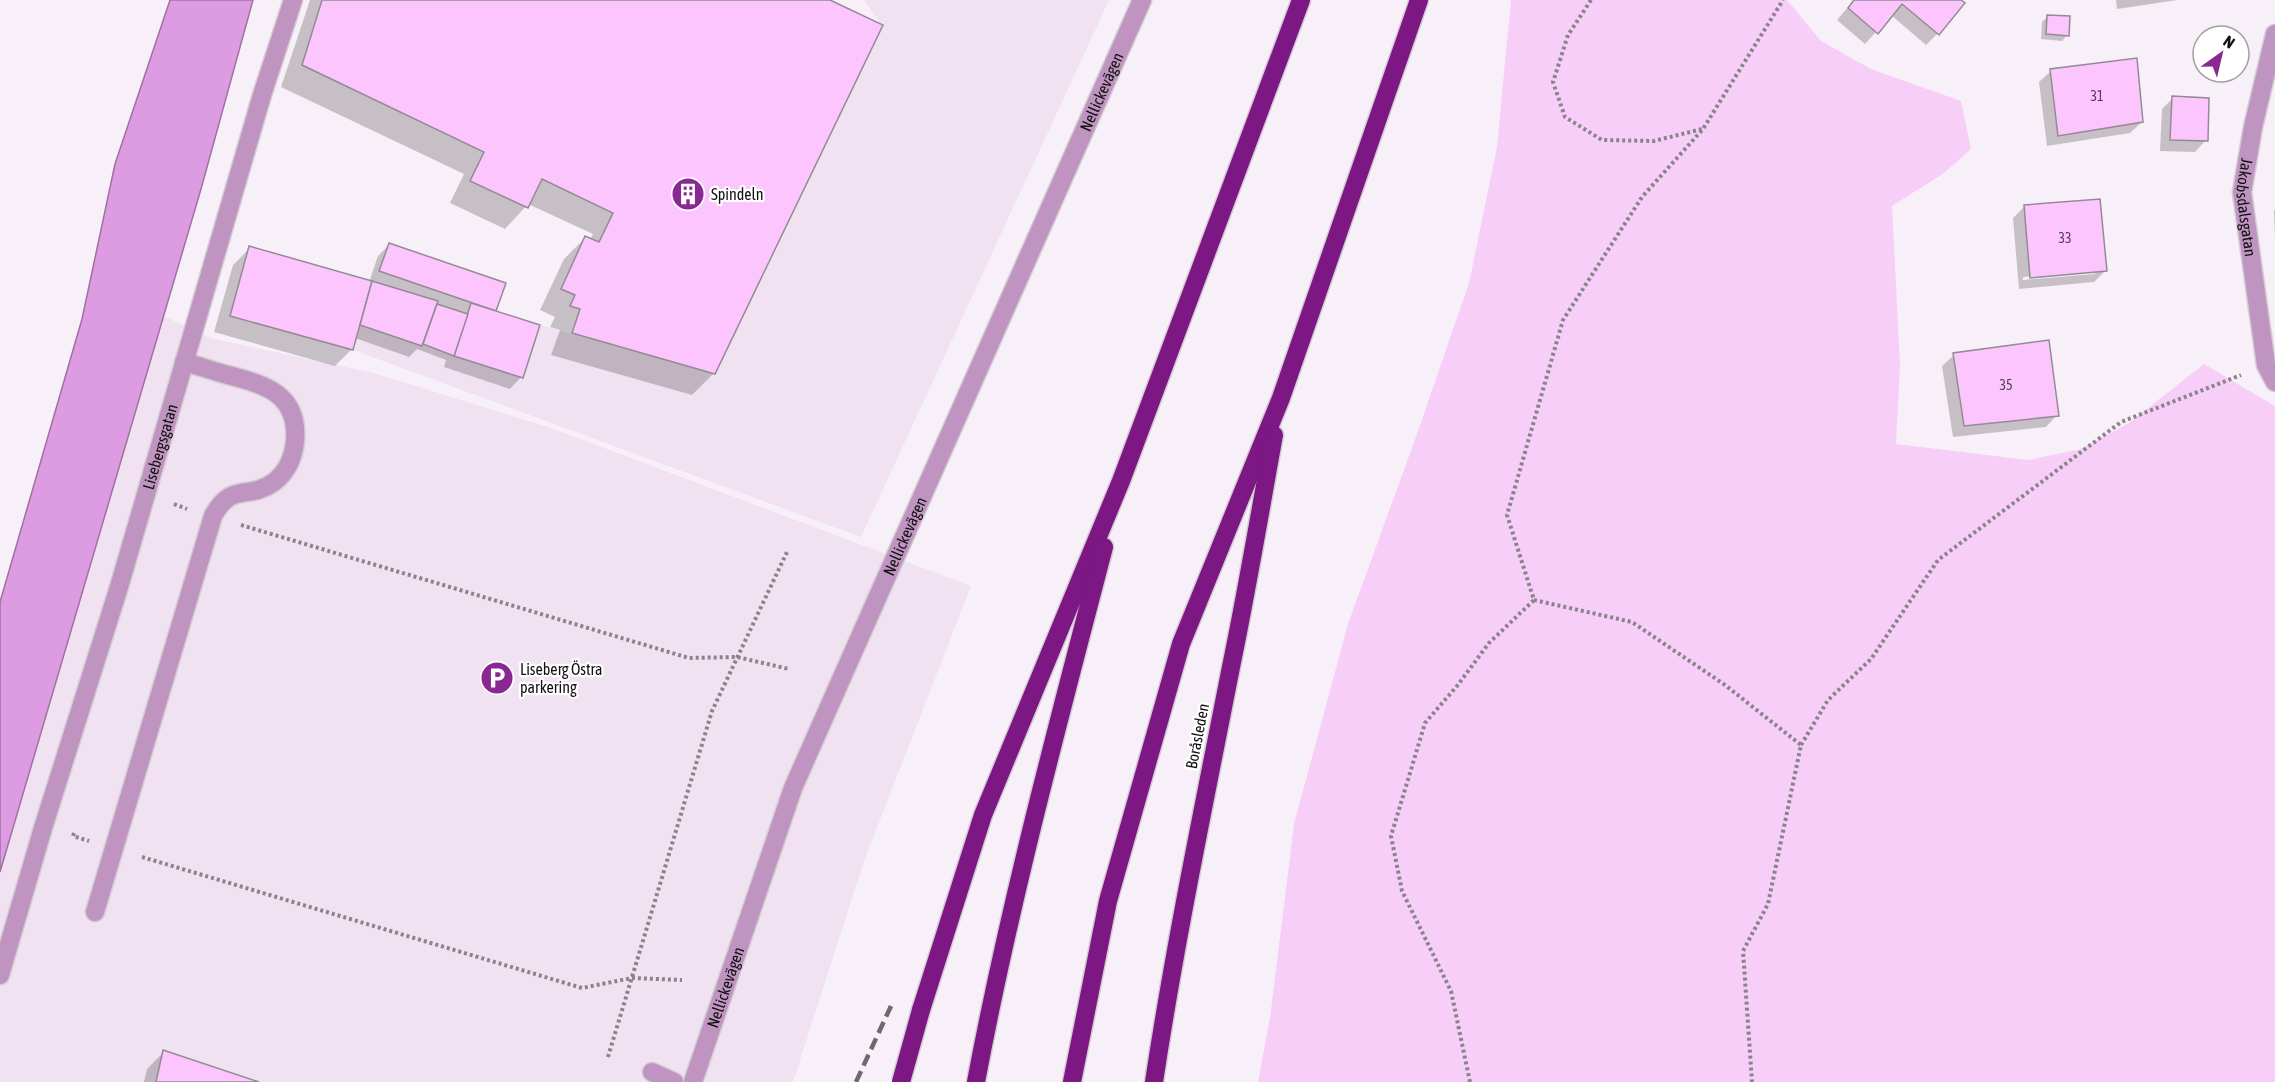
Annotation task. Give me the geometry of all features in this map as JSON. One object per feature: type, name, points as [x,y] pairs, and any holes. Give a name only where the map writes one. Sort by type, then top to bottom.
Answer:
[{"type":"highway","points":[[901,1082],[982,815],[1121,481],[1300,0]]},
{"type":"highway","points":[[1071,1082],[1108,901],[1178,654],[1281,398],[1419,0]]},
{"type":"highway","name":"Boråsleden","points":[[1154,1082],[1196,840],[1232,664],[1281,398]]},
{"type":"highway","points":[[976,1082],[993,989],[1029,834],[1121,481]]},
{"type":"street","name":"Lisebergsgatan","points":[[0,975],[119,587],[262,95],[293,0]]},
{"type":"street","name":"Nellickevägen","points":[[693,1082],[793,788],[1142,0]]},
{"type":"street","name":"Jakobsdalsgatan","points":[[2275,34],[2253,127],[2242,192],[2266,365],[2275,382]]},
{"type":"street","points":[[95,912],[213,516],[219,504],[227,496],[257,490],[273,483],[284,473],[292,460],[295,445],[296,431],[293,415],[276,392],[263,385],[184,362]]},
{"type":"street","points":[[652,1072],[674,1082]]},
{"type":"path","points":[[1591,0],[1568,35],[1553,82],[1566,117],[1602,140],[1654,141],[1703,129]]},
{"type":"path","points":[[1534,600],[1507,515],[1563,320],[1642,197],[1703,129],[1783,0]]},
{"type":"path","points":[[1752,1082],[1743,951],[1768,904],[1801,746],[1828,700],[1871,659],[1938,560],[2121,422],[2266,365]]},
{"type":"path","points":[[213,516],[689,658],[737,657],[789,669]]},
{"type":"path","points":[[608,1057],[712,711],[787,552]]},
{"type":"path","points":[[1534,600],[1632,622],[1725,685],[1801,746]]},
{"type":"path","points":[[1470,1082],[1451,991],[1402,891],[1391,836],[1425,723],[1457,686],[1489,643],[1534,600]]},
{"type":"path","points":[[113,849],[582,988],[632,978],[682,980]]},
{"type":"shaded area","points":[[170,0],[253,0],[201,189],[0,872],[0,602],[82,319],[115,164]]},
{"type":"shaded area","points":[[864,0],[1109,0],[861,537],[353,350],[360,325],[522,378],[540,325],[715,374],[882,25]]},
{"type":"shaded area","points":[[1511,0],[1787,0],[1821,41],[1871,69],[1961,101],[1971,149],[1944,173],[1892,206],[1900,366],[1896,444],[2028,460],[2081,449],[2129,423],[2204,364],[2275,406],[2275,1082],[1258,1082],[1270,1018],[1294,824],[1348,624],[1469,283],[1497,147]]},
{"type":"shaded area","name":"Liseberg Östra parkering","points":[[164,316],[210,338],[374,373],[551,428],[971,586],[864,861],[793,1082],[0,1082],[0,872]]},
{"type":"building","name":"Spindeln","points":[[322,0],[830,0],[883,25],[715,374],[572,333],[580,309],[570,306],[575,295],[561,289],[585,236],[599,242],[613,213],[542,179],[528,208],[470,181],[484,152],[302,65]]},
{"type":"building","points":[[1854,0],[1961,0],[1965,3],[1939,35],[1902,4],[1878,34],[1848,8]]},
{"type":"building","points":[[2047,15],[2070,16],[2069,36],[2046,34]]},
{"type":"building","points":[[2137,58],[2143,122],[2058,136],[2050,69]]},
{"type":"building","points":[[2172,96],[2209,98],[2208,141],[2170,140]]},
{"type":"building","points":[[2100,199],[2107,271],[2030,278],[2024,205]]},
{"type":"building","points":[[389,243],[506,283],[496,311],[379,271]]},
{"type":"building","points":[[249,246],[372,281],[353,350],[230,316]]},
{"type":"building","points":[[372,281],[438,301],[422,346],[360,325]]},
{"type":"building","points":[[471,303],[540,325],[523,378],[454,356]]},
{"type":"building","points":[[437,304],[468,314],[454,356],[423,344]]},
{"type":"building","points":[[2049,340],[2059,416],[1964,426],[1953,353]]},
{"type":"building","points":[[163,1050],[259,1082],[156,1082]]},
{"type":"railway","points":[[856,1082],[891,1006]]},
{"type":"railway","points":[[895,1082],[923,1023]]},
{"type":"place","name":"Spindeln","points":[[688,194]]},
{"type":"place","name":"Liseberg Östra parkering","points":[[497,678]]}]
